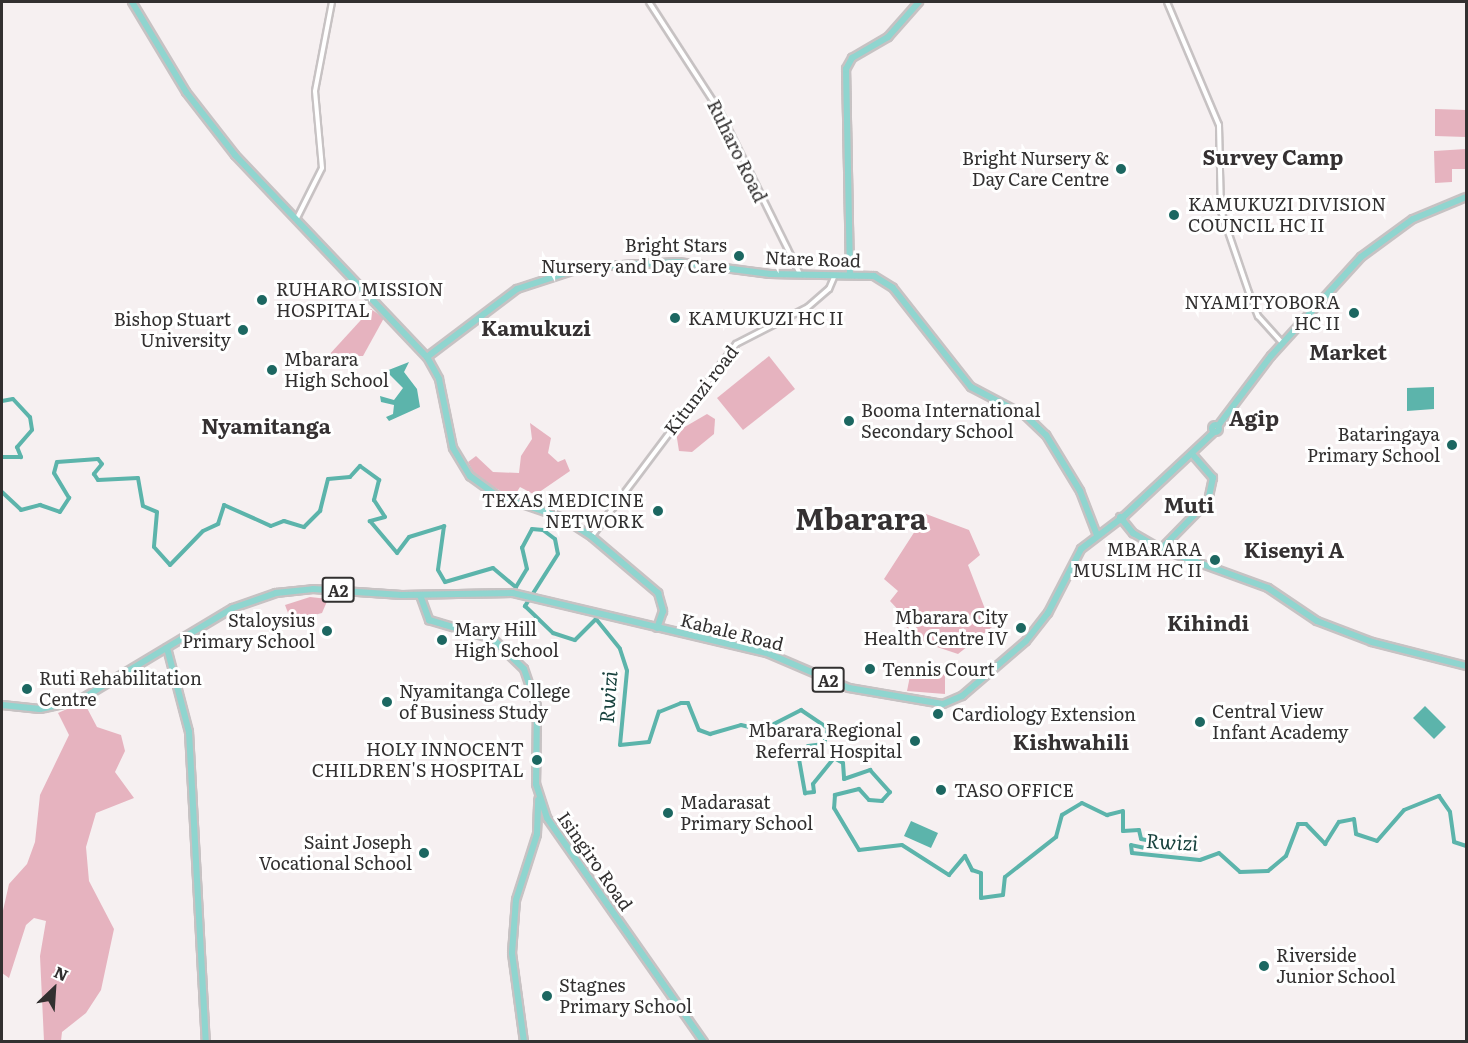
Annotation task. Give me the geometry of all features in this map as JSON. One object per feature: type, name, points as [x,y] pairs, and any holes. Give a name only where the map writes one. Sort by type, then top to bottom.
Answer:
[{"type":"main road","points":[[132,2],[186,92],[295,220],[427,357],[439,379],[453,448],[470,476],[496,495],[563,518],[592,537],[663,597],[658,626]]},
{"type":"main road","points":[[850,275],[846,69],[852,58],[888,37],[919,2]]},
{"type":"main road","name":"A2","points":[[1089,543],[1194,456],[1282,343],[1361,257],[1434,209],[1467,197]]},
{"type":"main road","name":"Ntare Road","points":[[427,357],[509,294],[561,272],[608,264],[678,262],[800,274],[850,275],[885,281],[971,387],[1039,427],[1080,491],[1097,535]]},
{"type":"main road","points":[[1161,549],[1209,501],[1213,478],[1194,456]]},
{"type":"main road","points":[[1121,518],[1161,549],[1268,588],[1308,616],[1352,636],[1467,666]]},
{"type":"main road","name":"A2","points":[[1089,543],[1121,518]]},
{"type":"main road","name":"Kabale Road","points":[[420,595],[485,590],[522,594],[767,653],[843,686],[930,704],[957,699],[1016,651],[1048,613],[1089,543]]},
{"type":"main road","name":"A2","points":[[2,705],[29,709],[69,704],[233,608],[276,593],[313,589],[420,595]]},
{"type":"main road","name":"Isingiro Road","points":[[420,595],[429,620],[493,639],[524,669],[537,706],[538,800],[704,1041]]},
{"type":"main road","points":[[167,648],[189,732],[206,1041]]},
{"type":"main road","points":[[524,1041],[512,953],[516,900],[537,834],[538,800]]},
{"type":"street","points":[[295,220],[322,168],[315,91],[332,2]]},
{"type":"street","name":"Ruharo Road","points":[[649,2],[719,110],[800,274]]},
{"type":"street","points":[[1167,2],[1219,125],[1221,211],[1248,293],[1258,316],[1282,343]]},
{"type":"street","name":"Kitunzi road","points":[[592,537],[736,344],[808,307],[829,289],[835,274]]},
{"type":"shaded area","points":[[1435,109],[1466,110],[1466,137],[1435,136]]},
{"type":"shaded area","points":[[1466,149],[1466,169],[1452,169],[1452,182],[1435,183],[1434,151]]},
{"type":"shaded area","points":[[371,309],[384,318],[363,356],[328,356]]},
{"type":"shaded area","points":[[769,356],[795,389],[743,430],[717,398]]},
{"type":"shaded area","points":[[707,414],[715,419],[714,434],[692,452],[679,451],[676,432]]},
{"type":"shaded area","points":[[530,423],[551,438],[548,453],[558,462],[565,459],[570,471],[535,495],[520,487],[513,498],[476,477],[468,462],[476,456],[493,472],[519,473],[521,456],[532,439]]},
{"type":"shaded area","points":[[926,514],[969,530],[980,555],[968,565],[992,627],[958,654],[925,643],[898,620],[903,615],[890,601],[898,591],[884,579]]},
{"type":"shaded area","points":[[310,597],[328,599],[322,613],[291,621],[285,605]]},
{"type":"shaded area","points":[[911,671],[945,674],[945,694],[907,691]]},
{"type":"shaded area","points":[[76,705],[87,708],[97,727],[121,735],[125,751],[115,772],[134,798],[96,813],[86,847],[89,881],[114,929],[101,990],[86,1013],[62,1032],[61,1041],[44,1041],[40,956],[46,921],[34,918],[26,925],[9,978],[2,973],[2,915],[9,884],[27,864],[35,842],[40,795],[69,735],[58,713]]},
{"type":"water","points":[[409,362],[404,372],[417,389],[420,407],[389,421],[386,417],[393,414],[394,405],[381,402],[380,396],[394,400],[403,388],[386,371]]},
{"type":"water","points":[[1434,387],[1434,409],[1407,411],[1407,388]]},
{"type":"water","points":[[1425,706],[1446,727],[1434,739],[1413,718]]},
{"type":"water","points":[[911,821],[938,833],[931,848],[904,836]]},
{"type":"waterway","name":"Rwizi","points":[[2,401],[13,399],[30,417],[32,430],[17,447],[21,457],[2,457]]},
{"type":"waterway","name":"Rwizi","points":[[2,492],[21,510],[40,505],[60,512],[69,498],[54,473],[57,462],[98,459],[102,464],[94,474],[98,480],[138,478],[143,506],[157,512],[154,547],[170,565],[203,531],[218,524],[224,505],[271,526],[284,521],[304,527],[320,511],[328,479],[350,477],[360,466],[379,480],[374,500],[385,517],[370,521],[397,553],[409,537],[444,526],[438,570],[445,582],[493,568],[516,587],[527,569],[522,548],[532,529],[543,530],[555,539],[558,554],[525,606],[553,633],[575,640],[596,619],[620,649],[627,671],[620,745],[649,742],[659,712],[681,703],[688,703],[699,730],[710,734],[741,725],[762,730],[801,710],[828,728],[824,744],[808,746],[799,759],[805,793],[814,792],[813,784],[834,758],[843,763],[844,779],[870,770],[890,792],[882,801],[869,800],[859,789],[835,795],[834,808],[859,850],[902,845],[949,875],[965,856],[972,870],[981,873],[981,898],[1003,895],[1005,877],[1056,837],[1062,815],[1082,803],[1107,815],[1123,811],[1123,831],[1139,830],[1141,839],[1157,842],[1145,848],[1131,845],[1132,853],[1200,860],[1219,853],[1240,872],[1268,871],[1286,856],[1298,824],[1306,824],[1325,844],[1339,822],[1354,819],[1356,834],[1377,841],[1404,810],[1439,796],[1450,812],[1454,842],[1466,846]]},
{"type":"place","name":"Bright Nursery & Day Care Centre","points":[[1121,169]]},
{"type":"place","name":"KAMUKUZI DIVISION COUNCIL HC II","points":[[1174,215]]},
{"type":"place","name":"Bright Stars Nursery and Day Care","points":[[739,256]]},
{"type":"place","name":"RUHARO MISSION HOSPITAL","points":[[262,300]]},
{"type":"place","name":"NYAMITYOBORA HC II","points":[[1354,313]]},
{"type":"place","name":"KAMUKUZI HC II","points":[[675,318]]},
{"type":"place","name":"Bishop Stuart University","points":[[243,330]]},
{"type":"place","name":"Mbarara High School","points":[[272,370]]},
{"type":"place","name":"Booma International Secondary School","points":[[849,421]]},
{"type":"place","name":"Bataringaya Primary School","points":[[1452,445]]},
{"type":"place","name":"TEXAS MEDICINE NETWORK","points":[[658,511]]},
{"type":"place","name":"MBARARA MUSLIM HC II","points":[[1215,560]]},
{"type":"place","name":"Mbarara City Health Centre IV","points":[[1021,628]]},
{"type":"place","name":"Staloysius Primary School","points":[[327,631]]},
{"type":"place","name":"Mary Hill High School","points":[[442,640]]},
{"type":"place","name":"Tennis Court","points":[[870,669]]},
{"type":"place","name":"Ruti Rehabilitation Centre","points":[[27,689]]},
{"type":"place","name":"Nyamitanga College of Business Study","points":[[387,702]]},
{"type":"place","name":"Cardiology Extension","points":[[938,714]]},
{"type":"place","name":"Central View Infant Academy","points":[[1200,722]]},
{"type":"place","name":"Mbarara Regional Referral Hospital","points":[[915,741]]},
{"type":"place","name":"HOLY INNOCENT CHILDREN'S HOSPITAL","points":[[537,760]]},
{"type":"place","name":"TASO OFFICE","points":[[941,790]]},
{"type":"place","name":"Madarasat Primary School","points":[[668,813]]},
{"type":"place","name":"Saint Joseph Vocational School","points":[[424,853]]},
{"type":"place","name":"Riverside Junior School","points":[[1264,966]]},
{"type":"place","name":"Stagnes Primary School","points":[[547,996]]},
{"type":"district","name":"Survey Camp","points":[[1273,156]]},
{"type":"district","name":"Kamukuzi","points":[[536,327]]},
{"type":"district","name":"Market","points":[[1348,351]]},
{"type":"district","name":"Agip","points":[[1254,417]]},
{"type":"district","name":"Nyamitanga","points":[[266,425]]},
{"type":"district","name":"Muti","points":[[1189,504]]},
{"type":"district","name":"Mbarara","points":[[861,517]]},
{"type":"district","name":"Kisenyi A","points":[[1294,549]]},
{"type":"district","name":"Kihindi","points":[[1208,622]]},
{"type":"district","name":"Kishwahili","points":[[1071,741]]}]
